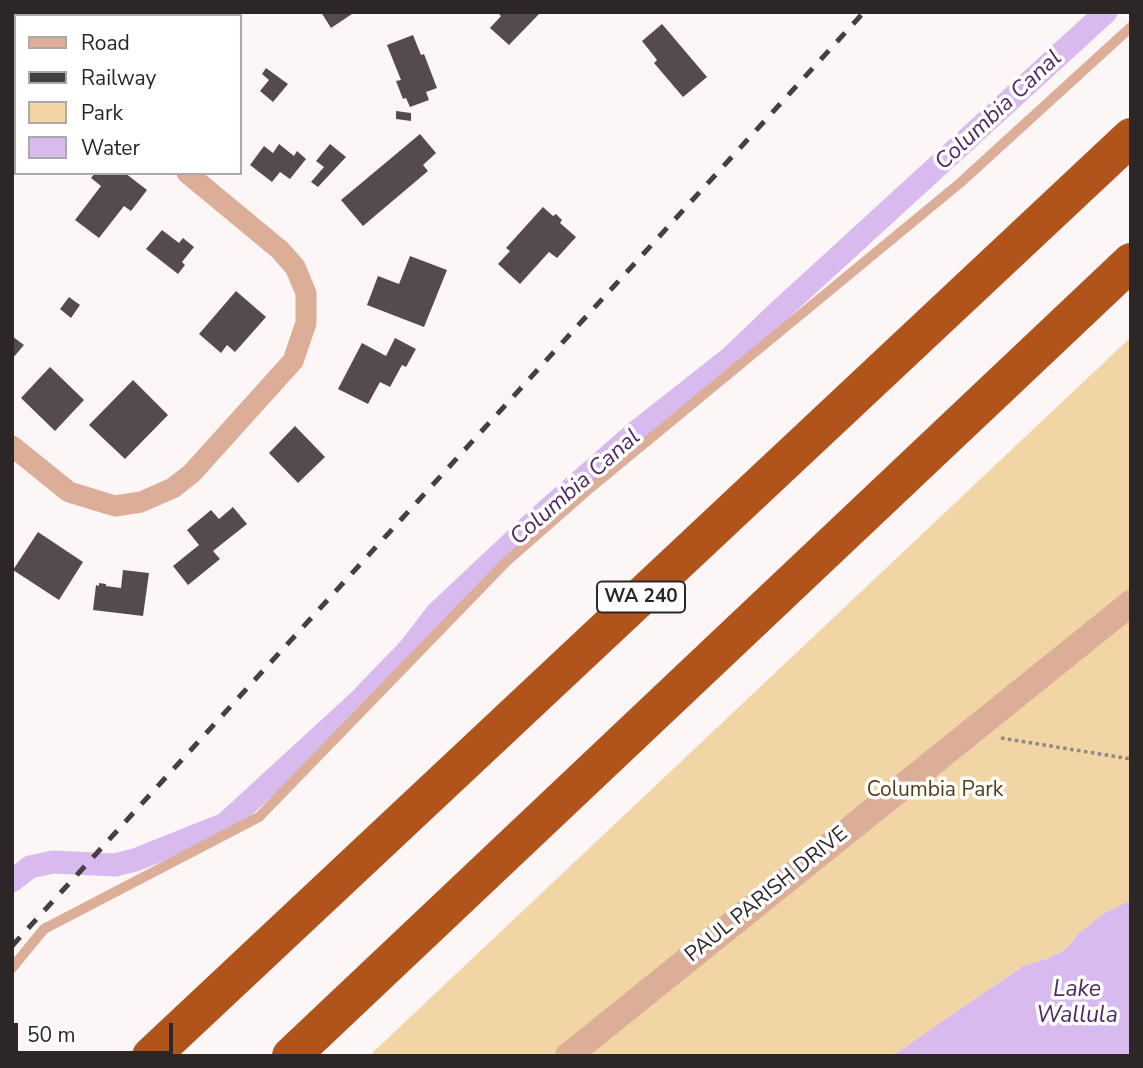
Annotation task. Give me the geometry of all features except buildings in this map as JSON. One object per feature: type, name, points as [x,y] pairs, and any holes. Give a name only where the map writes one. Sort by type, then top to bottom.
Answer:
[{"type":"highway","name":"WA 240","points":[[151,1056],[1131,138]]},
{"type":"highway","points":[[291,1056],[1131,262]]},
{"type":"street","points":[[12,446],[69,492],[115,506],[141,502],[173,488],[192,473],[293,361],[306,323],[306,293],[295,267],[280,250],[189,175]]},
{"type":"street","name":"PAUL PARISH DRIVE","points":[[568,1056],[1131,603]]},
{"type":"lane","points":[[12,968],[44,929],[259,817],[507,561],[598,481],[960,183],[1131,27]]},
{"type":"path","points":[[953,745],[1003,738],[1131,759]]},
{"type":"green space","name":"Columbia Park","points":[[1131,337],[1131,900],[1103,914],[1079,933],[1066,949],[1047,959],[1023,966],[892,1056],[369,1056]]},
{"type":"water","name":"Lake Wallula","points":[[1131,900],[1131,1056],[892,1056],[1023,966],[1047,959],[1066,949],[1079,933],[1103,914]]},
{"type":"waterway","name":"Columbia Canal","points":[[12,881],[30,867],[53,862],[115,865],[135,860],[225,824],[359,701],[410,648],[436,614],[536,520],[636,432],[730,358],[1106,12]]},
{"type":"railway","points":[[12,946],[864,12]]}]
